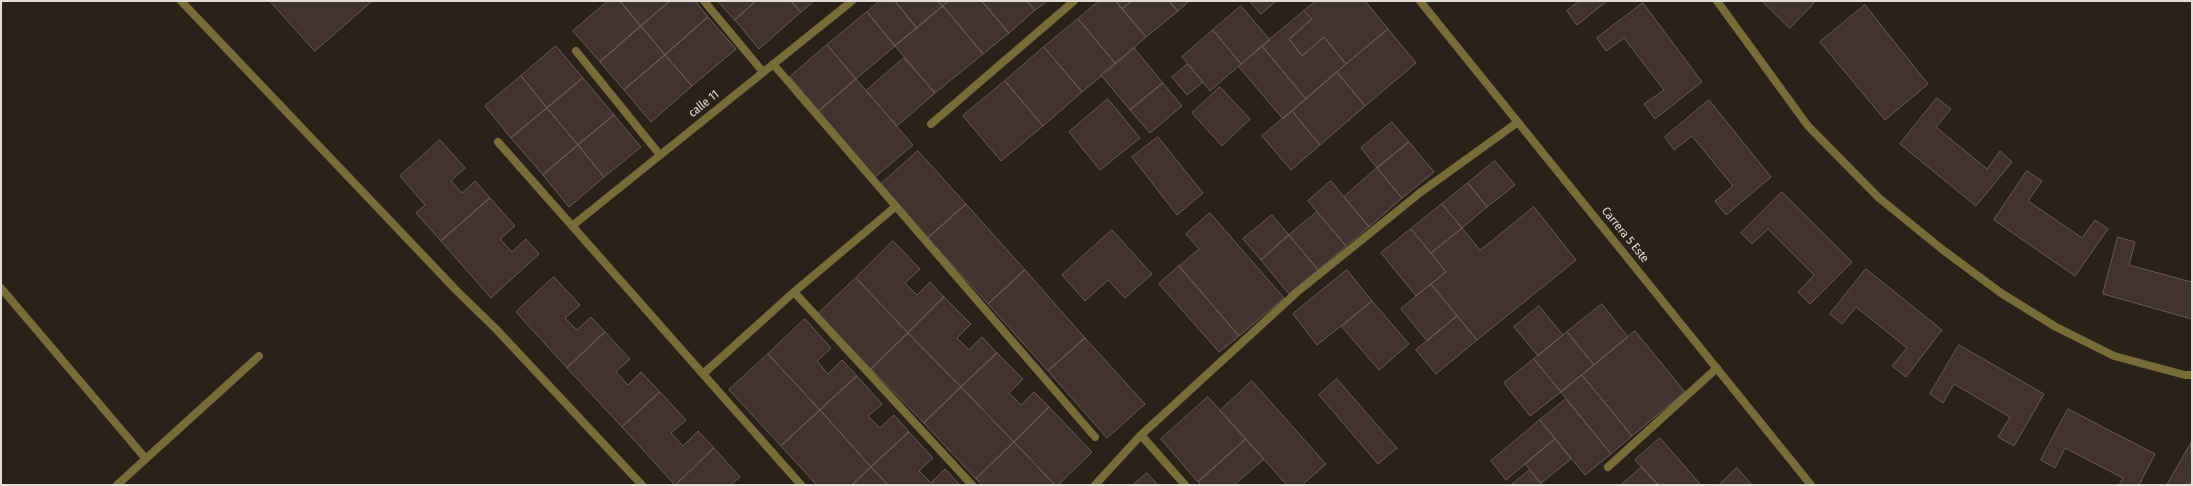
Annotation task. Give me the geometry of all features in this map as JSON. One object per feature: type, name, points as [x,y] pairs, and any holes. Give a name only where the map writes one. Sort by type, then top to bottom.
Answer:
[{"type":"street","points":[[181,1],[450,284],[497,330],[642,485]]},
{"type":"street","points":[[704,1],[763,72]]},
{"type":"street","name":"calle 11","points":[[572,226],[852,1]]},
{"type":"street","points":[[931,124],[1074,1]]},
{"type":"street","name":"Carrera 5 Este","points":[[1420,1],[1811,485]]},
{"type":"street","points":[[1717,1],[1808,126],[1879,198],[1943,250],[2001,293],[2056,327],[2114,356],[2185,375],[2192,375]]},
{"type":"street","points":[[576,51],[660,155]]},
{"type":"street","points":[[773,64],[1095,437]]},
{"type":"street","points":[[1095,485],[1141,435],[1296,293],[1421,192],[1518,122]]},
{"type":"street","points":[[498,142],[801,485]]},
{"type":"street","points":[[703,374],[794,292],[895,206]]},
{"type":"street","points":[[1,288],[146,459]]},
{"type":"street","points":[[794,292],[972,485]]},
{"type":"street","points":[[117,485],[259,356]]},
{"type":"street","points":[[1608,466],[1717,368]]},
{"type":"street","points":[[1141,435],[1185,485]]},
{"type":"building","points":[[270,1],[372,1],[315,51]]},
{"type":"building","points":[[608,1],[620,1],[641,26],[600,62],[573,31]]},
{"type":"building","points":[[620,1],[670,1],[641,26]]},
{"type":"building","points":[[670,1],[695,1],[708,17],[665,55],[641,26]]},
{"type":"building","points":[[718,1],[756,1],[735,20]]},
{"type":"building","points":[[756,1],[791,1],[801,12],[759,49],[735,20]]},
{"type":"building","points":[[791,1],[814,1],[801,12]]},
{"type":"building","points":[[880,1],[895,1],[917,28],[895,46],[867,12]]},
{"type":"building","points":[[895,1],[938,1],[943,6],[917,28]]},
{"type":"building","points":[[938,1],[949,1],[943,6]]},
{"type":"building","points":[[949,1],[982,1],[1009,33],[983,54],[943,6]]},
{"type":"building","points":[[982,1],[1027,1],[1035,10],[1009,33]]},
{"type":"building","points":[[1027,1],[1047,1],[1035,10]]},
{"type":"building","points":[[1099,1],[1116,1],[1146,37],[1116,64],[1078,19]]},
{"type":"building","points":[[1116,1],[1132,1],[1122,9]]},
{"type":"building","points":[[1132,1],[1169,1],[1178,11],[1146,37],[1122,9]]},
{"type":"building","points":[[1169,1],[1189,1],[1178,11]]},
{"type":"building","points":[[1250,1],[1276,1],[1261,14]]},
{"type":"building","points":[[1316,1],[1365,1],[1388,29],[1346,64],[1324,37],[1302,56],[1289,39],[1312,19],[1304,11]]},
{"type":"building","points":[[1579,1],[1607,1],[1577,25],[1567,11]]},
{"type":"building","points":[[1762,1],[1812,1],[1814,3],[1790,28]]},
{"type":"building","points":[[1643,3],[1702,82],[1655,119],[1644,104],[1664,90],[1624,38],[1606,51],[1597,38]]},
{"type":"building","points":[[1865,5],[1928,84],[1885,120],[1820,42]]},
{"type":"building","points":[[943,6],[983,54],[935,93],[895,46]]},
{"type":"building","points":[[1241,6],[1270,40],[1241,64],[1213,30]]},
{"type":"building","points":[[1304,11],[1312,19],[1289,39],[1302,56],[1324,37],[1346,64],[1306,99],[1262,46]]},
{"type":"building","points":[[867,12],[895,46],[856,79],[827,45]]},
{"type":"building","points":[[708,17],[736,49],[692,86],[665,55]]},
{"type":"building","points":[[1078,19],[1116,64],[1082,92],[1044,47]]},
{"type":"building","points":[[641,26],[665,55],[624,90],[600,62]]},
{"type":"building","points":[[1388,29],[1416,63],[1365,106],[1337,72]]},
{"type":"building","points":[[1213,30],[1241,64],[1210,91],[1182,57]]},
{"type":"building","points":[[827,45],[856,79],[819,111],[790,77]]},
{"type":"building","points":[[556,46],[583,78],[547,108],[521,76]]},
{"type":"building","points":[[1262,46],[1306,99],[1283,119],[1239,67]]},
{"type":"building","points":[[1044,47],[1082,92],[1043,126],[1005,81]]},
{"type":"building","points":[[1134,48],[1163,83],[1130,110],[1101,75]]},
{"type":"building","points":[[665,55],[692,86],[651,122],[624,90]]},
{"type":"building","points":[[904,58],[935,93],[897,126],[866,91]]},
{"type":"building","points":[[1188,64],[1203,82],[1187,95],[1172,77]]},
{"type":"building","points":[[1337,72],[1365,106],[1320,145],[1292,111]]},
{"type":"building","points":[[521,76],[547,108],[511,138],[485,106]]},
{"type":"building","points":[[583,78],[614,115],[578,145],[547,108]]},
{"type":"building","points":[[856,79],[913,145],[875,177],[819,111]]},
{"type":"building","points":[[1005,81],[1043,126],[1001,161],[963,116]]},
{"type":"building","points":[[1163,83],[1182,106],[1150,133],[1130,110]]},
{"type":"building","points":[[1220,87],[1250,119],[1222,146],[1192,113]]},
{"type":"building","points":[[1937,98],[1951,109],[1936,127],[1987,169],[2000,151],[2012,162],[1976,206],[1900,144]]},
{"type":"building","points":[[1108,99],[1140,138],[1100,170],[1069,132]]},
{"type":"building","points":[[1709,100],[1771,177],[1726,215],[1715,201],[1733,186],[1692,136],[1674,150],[1665,137]]},
{"type":"building","points":[[547,108],[578,145],[543,175],[511,138]]},
{"type":"building","points":[[1292,111],[1320,145],[1291,170],[1262,136]]},
{"type":"building","points":[[614,115],[641,147],[604,177],[578,145]]},
{"type":"building","points":[[1392,122],[1409,142],[1377,168],[1361,148]]},
{"type":"building","points":[[1158,137],[1203,193],[1177,215],[1132,157]]},
{"type":"building","points":[[440,140],[465,168],[451,181],[462,193],[475,181],[490,198],[441,241],[416,213],[425,205],[400,176]]},
{"type":"building","points":[[1409,142],[1434,172],[1402,198],[1377,168]]},
{"type":"building","points":[[578,145],[604,177],[569,207],[543,175]]},
{"type":"building","points":[[918,151],[966,204],[928,238],[881,184]]},
{"type":"building","points":[[1495,161],[1515,185],[1487,207],[1468,183]]},
{"type":"building","points":[[1377,168],[1402,198],[1369,227],[1344,197]]},
{"type":"building","points":[[2027,171],[2042,181],[2028,201],[2082,238],[2095,220],[2108,229],[2075,276],[1994,220]]},
{"type":"building","points":[[1331,181],[1369,227],[1346,246],[1308,201]]},
{"type":"building","points":[[1468,183],[1487,207],[1462,228],[1442,204]]},
{"type":"building","points":[[1782,192],[1852,262],[1810,304],[1798,292],[1814,275],[1768,229],[1752,244],[1741,233]]},
{"type":"building","points":[[490,198],[515,226],[500,239],[512,252],[526,239],[539,254],[491,298],[441,241]]},
{"type":"building","points":[[966,204],[1025,270],[988,304],[928,238]]},
{"type":"building","points":[[1442,204],[1462,228],[1431,253],[1411,229]]},
{"type":"building","points":[[1534,207],[1576,260],[1477,340],[1431,284],[1446,272],[1431,253],[1462,228],[1480,250]]},
{"type":"building","points":[[1317,212],[1346,246],[1318,270],[1289,235]]},
{"type":"building","points":[[1210,213],[1284,298],[1239,336],[1179,266],[1199,249],[1186,234]]},
{"type":"building","points":[[1272,215],[1289,235],[1261,260],[1243,239]]},
{"type":"building","points":[[1411,229],[1446,272],[1416,296],[1381,253]]},
{"type":"building","points":[[1112,230],[1152,274],[1125,298],[1108,280],[1085,301],[1062,275]]},
{"type":"building","points":[[1289,235],[1318,270],[1289,294],[1261,260]]},
{"type":"building","points":[[2118,237],[2135,242],[2129,265],[2191,282],[2192,280],[2192,319],[2103,294]]},
{"type":"building","points":[[893,241],[920,269],[905,283],[917,295],[930,282],[944,297],[908,333],[856,278]]},
{"type":"building","points":[[1179,266],[1239,336],[1219,352],[1159,284]]},
{"type":"building","points":[[1866,269],[1942,330],[1906,377],[1892,366],[1907,348],[1856,307],[1842,324],[1830,314]]},
{"type":"building","points":[[1025,270],[1085,338],[1048,371],[988,304]]},
{"type":"building","points":[[1347,270],[1372,301],[1317,345],[1293,314]]},
{"type":"building","points":[[554,277],[580,305],[565,318],[577,330],[591,317],[605,332],[567,368],[516,312]]},
{"type":"building","points":[[856,278],[908,333],[871,369],[818,314]]},
{"type":"building","points":[[1431,284],[1457,316],[1427,341],[1401,309]]},
{"type":"building","points":[[944,297],[971,324],[957,338],[969,350],[982,337],[997,353],[961,387],[908,333]]},
{"type":"building","points":[[1372,301],[1409,344],[1379,370],[1342,327]]},
{"type":"building","points":[[1602,304],[1628,337],[1594,365],[1567,332]]},
{"type":"building","points":[[1539,306],[1563,335],[1538,356],[1514,327]]},
{"type":"building","points":[[1457,316],[1477,340],[1436,374],[1416,350]]},
{"type":"building","points":[[805,319],[831,348],[817,361],[828,374],[842,360],[857,376],[820,410],[768,354]]},
{"type":"building","points":[[1635,331],[1685,392],[1632,436],[1582,375]]},
{"type":"building","points":[[605,332],[630,359],[616,372],[628,385],[641,372],[660,392],[622,427],[567,368]]},
{"type":"building","points":[[1567,332],[1594,365],[1561,392],[1534,359]]},
{"type":"building","points":[[908,333],[961,387],[924,423],[871,369]]},
{"type":"building","points":[[1085,338],[1145,404],[1107,438],[1048,371]]},
{"type":"building","points":[[1959,345],[2044,394],[2014,446],[1998,437],[2010,417],[1954,384],[1943,403],[1930,394]]},
{"type":"building","points":[[997,353],[1023,379],[1009,393],[1021,405],[1034,392],[1049,407],[1014,442],[961,387]]},
{"type":"building","points":[[768,354],[820,410],[781,446],[729,390]]},
{"type":"building","points":[[1534,359],[1561,392],[1530,416],[1504,383]]},
{"type":"building","points":[[1582,375],[1632,436],[1611,454],[1561,392]]},
{"type":"building","points":[[857,376],[882,404],[868,416],[880,428],[894,415],[909,432],[871,467],[820,410]]},
{"type":"building","points":[[1337,379],[1397,448],[1378,464],[1319,395]]},
{"type":"building","points":[[1252,381],[1326,464],[1302,485],[1287,485],[1220,411]]},
{"type":"building","points":[[961,387],[1014,442],[976,479],[924,423]]},
{"type":"building","points":[[660,392],[686,420],[671,433],[683,446],[698,431],[714,448],[675,485],[622,427]]},
{"type":"building","points":[[1208,397],[1246,439],[1198,482],[1161,439]]},
{"type":"building","points":[[1566,399],[1611,454],[1585,475],[1540,420]]},
{"type":"building","points":[[1049,407],[1092,452],[1058,485],[1055,485],[1014,442]]},
{"type":"building","points":[[2068,409],[2155,454],[2139,485],[2119,485],[2123,478],[2065,448],[2055,468],[2041,460]]},
{"type":"building","points":[[820,410],[871,467],[852,485],[817,485],[781,446]]},
{"type":"building","points":[[1540,420],[1555,439],[1506,480],[1491,461]]},
{"type":"building","points":[[909,432],[933,458],[919,471],[931,483],[945,469],[960,485],[888,485],[871,467]]},
{"type":"building","points":[[1660,438],[1701,485],[1658,485],[1635,460]]},
{"type":"building","points":[[1246,439],[1264,459],[1234,485],[1201,485],[1198,482]]},
{"type":"building","points":[[1555,439],[1571,459],[1541,483],[1525,464]]},
{"type":"building","points":[[1014,442],[1055,485],[983,485],[976,479]]},
{"type":"building","points":[[2191,443],[2192,484],[2187,482],[2186,485],[2167,485]]},
{"type":"building","points":[[714,448],[740,477],[731,485],[676,485]]},
{"type":"building","points":[[871,467],[888,485],[852,485]]},
{"type":"building","points":[[1642,467],[1658,485],[1621,485]]},
{"type":"building","points":[[1737,468],[1752,485],[1719,485]]},
{"type":"building","points":[[1530,470],[1542,485],[1511,485]]},
{"type":"building","points":[[1147,473],[1158,485],[1133,485]]}]
